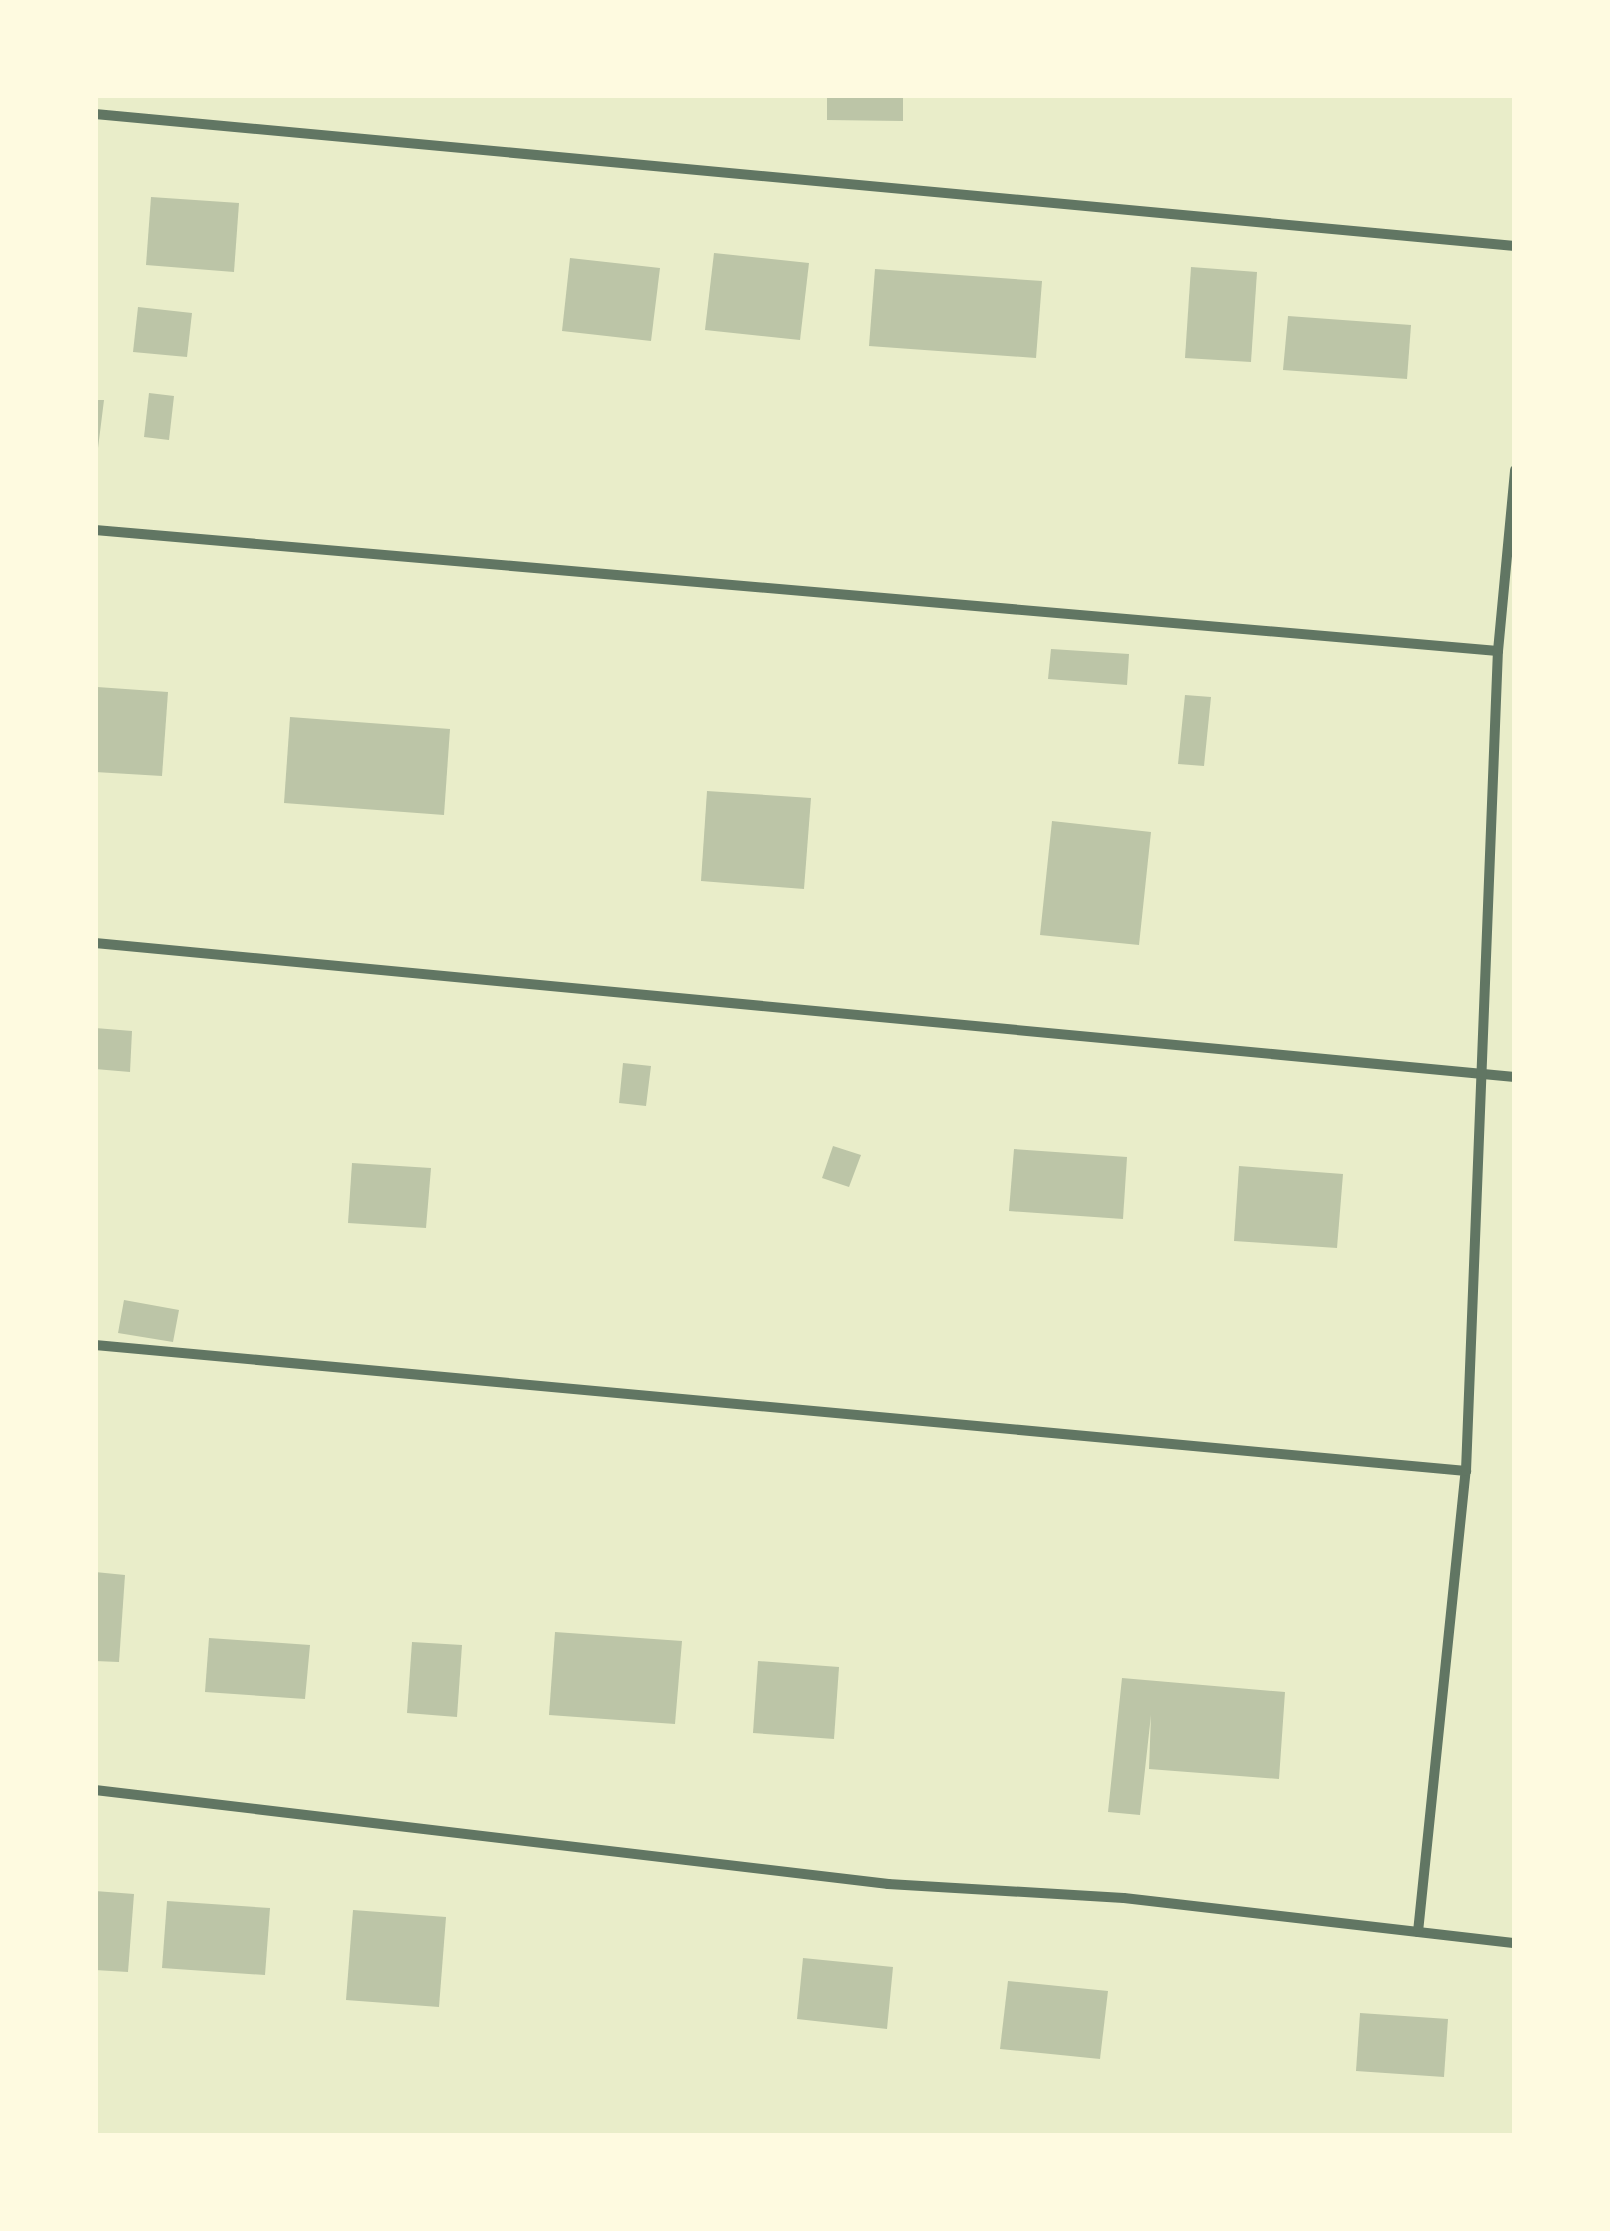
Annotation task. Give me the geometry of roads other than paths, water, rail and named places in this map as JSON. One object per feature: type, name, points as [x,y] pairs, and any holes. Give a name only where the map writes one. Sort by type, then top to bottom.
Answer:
[{"type":"street","points":[[95,114],[1515,246]]},
{"type":"street","points":[[1418,1932],[1466,1471],[1498,651],[1515,470]]},
{"type":"street","points":[[95,530],[1498,651]]},
{"type":"street","points":[[95,943],[1515,1076]]},
{"type":"street","points":[[95,1346],[1466,1471]]},
{"type":"street","points":[[95,1790],[888,1884],[1124,1898],[1515,1943]]}]
